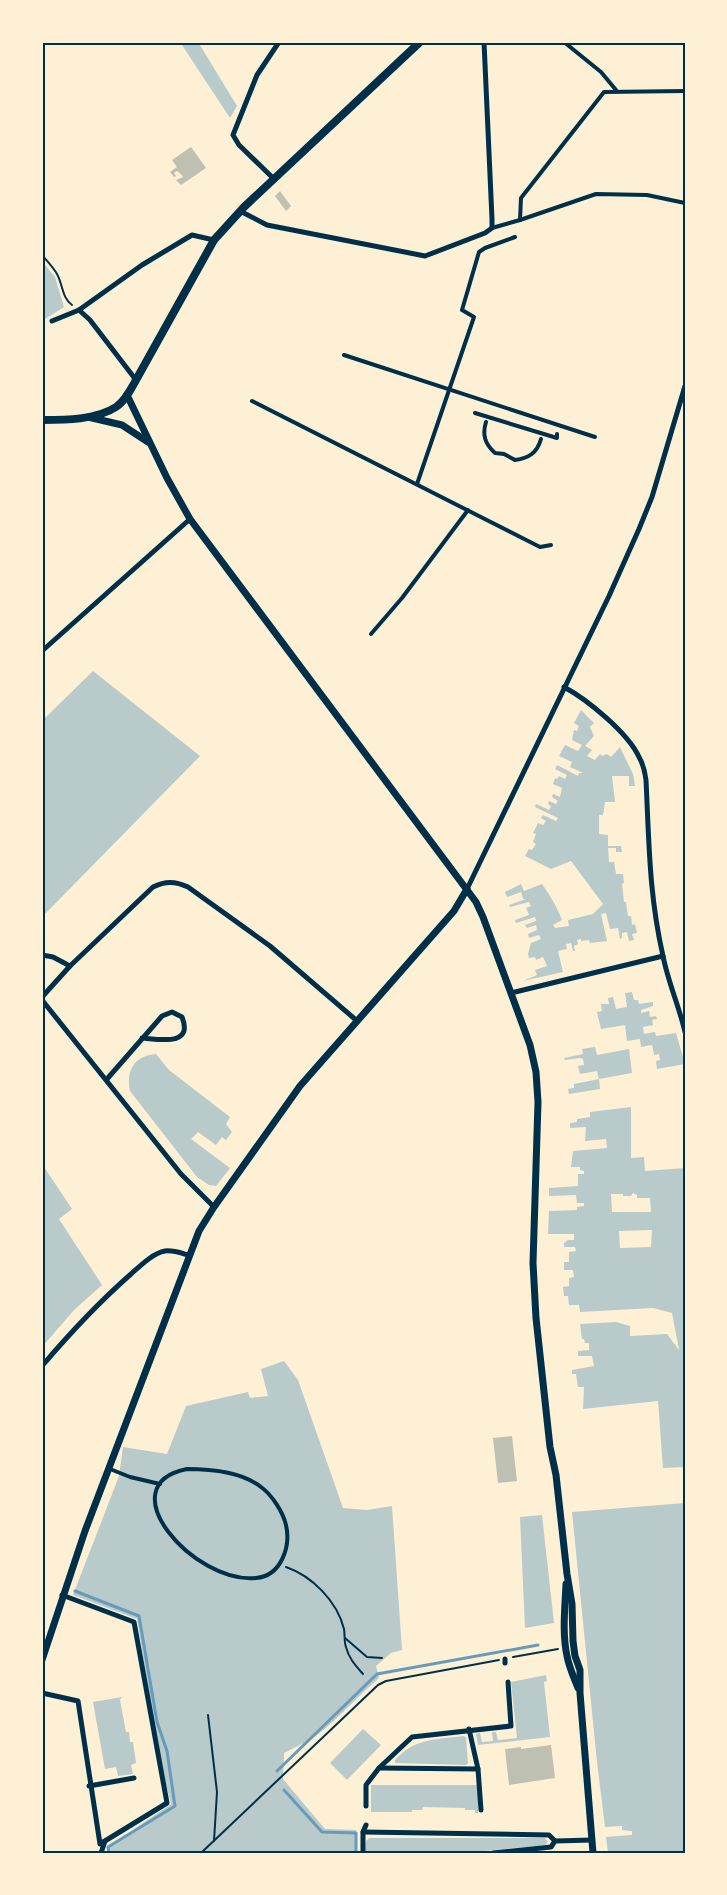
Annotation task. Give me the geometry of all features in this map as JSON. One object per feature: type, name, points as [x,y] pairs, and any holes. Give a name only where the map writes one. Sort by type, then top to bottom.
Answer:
[{"type":"main road","points":[[42,420],[88,417],[116,407],[136,380],[214,240],[274,178],[420,42]]},
{"type":"street","points":[[274,178],[239,145],[233,135],[257,75],[279,42]]},
{"type":"street","points":[[484,42],[492,228]]},
{"type":"street","points":[[564,42],[602,72],[616,90]]},
{"type":"street","points":[[520,220],[520,198],[604,92],[616,90],[685,91]]},
{"type":"street","points":[[240,211],[267,225],[425,256],[485,233],[492,228],[596,194],[647,195],[685,203]]},
{"type":"street","points":[[52,321],[80,310],[142,265],[192,235],[214,240]]},
{"type":"street","points":[[417,484],[474,317],[462,310],[479,252],[515,237]]},
{"type":"street","points":[[80,310],[136,380]]},
{"type":"street","points":[[344,355],[521,417],[595,436]]},
{"type":"street","points":[[42,1660],[62,1596],[188,1255],[199,1231],[300,1086],[454,911],[467,889],[609,596],[652,497],[685,386]]},
{"type":"street","points":[[127,395],[190,519],[467,889],[483,917],[530,1045],[536,1072],[538,1102],[533,1263],[536,1318],[567,1574],[565,1641],[567,1658],[580,1693],[593,1853]]},
{"type":"street","points":[[252,401],[540,547],[551,545]]},
{"type":"street","points":[[475,413],[486,419],[542,436],[557,438],[557,434]]},
{"type":"street","points":[[88,417],[122,425],[150,444]]},
{"type":"street","points":[[518,427],[521,417]]},
{"type":"street","points":[[486,419],[484,438],[490,449],[515,460],[530,456],[536,451],[542,436]]},
{"type":"street","points":[[371,634],[402,598],[468,510]]},
{"type":"street","points":[[42,651],[190,519]]},
{"type":"street","points":[[564,687],[583,697],[627,740],[644,769],[651,888],[663,956],[685,1032]]},
{"type":"street","points":[[214,1207],[181,1174],[42,998],[70,966],[153,887],[178,882],[270,946],[356,1020]]},
{"type":"street","points":[[42,955],[53,957],[70,966]]},
{"type":"street","points":[[511,993],[663,956]]},
{"type":"street","points":[[107,1079],[142,1038],[166,1012],[182,1017],[183,1034],[177,1039],[142,1038]]},
{"type":"street","points":[[42,1366],[91,1311],[155,1255],[165,1251],[174,1251],[188,1255]]},
{"type":"street","points":[[187,1468],[228,1473],[261,1486],[278,1507],[286,1525],[287,1540],[280,1564],[268,1576],[256,1578],[224,1573],[200,1562],[181,1547],[163,1526],[156,1510],[156,1495],[160,1484],[172,1472],[187,1468]]},
{"type":"street","points":[[110,1469],[130,1477],[160,1484]]},
{"type":"street","points":[[62,1596],[134,1622],[167,1803],[103,1842]]},
{"type":"street","points":[[366,1806],[366,1785],[379,1768],[412,1737],[511,1726],[508,1682]]},
{"type":"street","points":[[42,1693],[78,1701],[89,1785],[103,1842],[101,1853]]},
{"type":"street","points":[[469,1729],[478,1769],[481,1809]]},
{"type":"street","points":[[379,1768],[478,1769]]},
{"type":"street","points":[[153,1775],[162,1774]]},
{"type":"street","points":[[89,1785],[134,1778]]},
{"type":"street","points":[[363,1853],[363,1832],[366,1825]]},
{"type":"street","points":[[481,1826],[481,1834]]},
{"type":"street","points":[[363,1832],[549,1835],[555,1842]]},
{"type":"street","points":[[493,1853],[551,1846],[555,1842],[592,1840]]},
{"type":"path","points":[[42,255],[57,274],[67,302],[80,310]]},
{"type":"path","points":[[280,1564],[296,1570],[336,1606],[352,1663],[363,1674]]},
{"type":"path","points":[[345,1638],[367,1657],[382,1658]]},
{"type":"path","points":[[201,1853],[378,1685],[406,1677],[505,1661],[561,1648]]},
{"type":"path","points":[[208,1715],[217,1792],[214,1841]]},
{"type":"shaded area","points":[[180,42],[198,42],[237,106],[230,118]]},
{"type":"shaded area","points":[[42,261],[55,277],[64,307],[42,321]]},
{"type":"shaded area","points":[[93,671],[200,756],[42,917],[42,713],[46,717]]},
{"type":"shaded area","points":[[581,710],[594,723],[590,727],[594,736],[585,746],[592,750],[587,756],[595,760],[600,754],[602,756],[607,754],[611,757],[620,747],[633,774],[635,786],[629,786],[629,776],[612,776],[615,802],[605,802],[603,815],[599,815],[599,834],[608,835],[608,846],[621,846],[622,852],[616,852],[616,848],[608,848],[609,862],[614,862],[616,874],[623,874],[624,902],[626,902],[628,916],[631,916],[632,925],[635,924],[637,933],[632,934],[634,940],[629,941],[627,932],[622,933],[620,939],[618,928],[610,929],[606,913],[601,914],[607,941],[590,943],[589,940],[577,940],[578,944],[574,946],[575,951],[571,943],[566,944],[567,949],[558,951],[563,972],[523,981],[537,975],[535,970],[547,966],[543,957],[536,960],[535,957],[529,958],[528,954],[531,943],[541,939],[539,935],[529,938],[528,934],[537,930],[536,925],[527,928],[525,925],[536,921],[535,917],[516,923],[515,920],[529,915],[526,908],[531,906],[529,902],[510,907],[509,905],[526,899],[523,899],[521,892],[507,897],[505,892],[521,884],[524,891],[542,884],[562,920],[553,925],[555,928],[569,926],[568,920],[593,914],[603,904],[571,861],[551,869],[525,856],[536,844],[533,842],[536,834],[533,833],[538,823],[543,825],[546,821],[541,818],[543,815],[556,821],[558,818],[535,807],[536,804],[549,810],[551,806],[548,804],[549,801],[556,804],[558,801],[552,797],[553,794],[560,797],[562,788],[553,784],[555,778],[559,776],[565,779],[567,775],[555,769],[557,765],[578,776],[579,773],[583,773],[570,767],[572,762],[559,756],[565,745],[578,751],[582,745],[572,740],[574,730],[577,731],[579,726],[574,723]]},
{"type":"shaded area","points":[[632,992],[634,1000],[638,1000],[639,1004],[653,1002],[653,1006],[641,1010],[641,1013],[649,1011],[650,1017],[656,1016],[657,1019],[652,1020],[653,1025],[643,1027],[644,1034],[655,1032],[656,1036],[676,1033],[685,1064],[657,1069],[656,1061],[660,1060],[659,1054],[654,1055],[652,1045],[641,1047],[640,1039],[627,1041],[625,1025],[601,1029],[597,1012],[602,1011],[601,1004],[609,1004],[608,998],[613,997],[616,1009],[627,1007],[625,993]]},
{"type":"shaded area","points":[[595,1047],[597,1055],[629,1049],[632,1073],[599,1079],[597,1071],[580,1074],[578,1066],[584,1065],[583,1059],[565,1060],[564,1058],[583,1054],[582,1049]]},
{"type":"shaded area","points":[[156,1054],[169,1070],[230,1117],[226,1124],[232,1132],[226,1140],[222,1137],[216,1145],[198,1132],[191,1139],[230,1168],[216,1186],[209,1185],[197,1177],[130,1091],[129,1077],[133,1065],[148,1055]]},
{"type":"shaded area","points":[[599,1079],[600,1089],[569,1094],[568,1089],[574,1088],[574,1084]]},
{"type":"shaded area","points":[[631,1107],[631,1158],[644,1157],[645,1171],[685,1168],[685,1467],[663,1468],[658,1401],[583,1409],[584,1387],[578,1387],[576,1374],[572,1374],[572,1370],[594,1366],[592,1356],[578,1356],[578,1351],[589,1350],[589,1343],[585,1343],[582,1339],[580,1324],[616,1322],[630,1326],[630,1336],[667,1334],[679,1350],[672,1313],[653,1308],[580,1312],[579,1305],[569,1305],[568,1296],[564,1296],[563,1287],[569,1286],[569,1278],[574,1277],[573,1270],[564,1270],[564,1262],[569,1262],[569,1252],[576,1251],[575,1247],[564,1247],[564,1243],[574,1240],[574,1234],[548,1234],[549,1211],[577,1210],[577,1207],[584,1206],[584,1203],[577,1203],[576,1195],[549,1196],[549,1188],[578,1186],[578,1174],[584,1174],[584,1171],[580,1170],[580,1167],[571,1167],[573,1151],[607,1148],[606,1139],[585,1141],[586,1127],[570,1128],[570,1123],[577,1122],[577,1119],[590,1117],[590,1112]],"holes":[[[633,1193],[637,1195],[637,1198],[650,1198],[651,1212],[612,1212],[611,1194],[631,1196]],[[652,1230],[651,1247],[620,1248],[619,1231]]]},
{"type":"shaded area","points":[[42,1164],[72,1209],[59,1219],[102,1285],[74,1310],[42,1347]]},
{"type":"shaded area","points":[[284,1361],[298,1380],[343,1508],[367,1510],[392,1506],[402,1650],[391,1653],[376,1666],[379,1678],[325,1728],[313,1738],[284,1753],[283,1779],[325,1829],[356,1830],[356,1853],[109,1853],[108,1847],[171,1804],[160,1761],[137,1619],[73,1595],[119,1476],[123,1447],[167,1454],[186,1406],[248,1392],[250,1398],[268,1396],[261,1369]]},
{"type":"shaded area","points":[[685,1503],[685,1853],[608,1853],[606,1837],[632,1835],[632,1831],[622,1830],[622,1826],[605,1827],[572,1512]]},
{"type":"shaded area","points":[[542,1515],[554,1623],[525,1628],[520,1517]]},
{"type":"shaded area","points":[[546,1675],[547,1681],[544,1682],[550,1737],[478,1745],[476,1734],[480,1733],[482,1742],[493,1741],[492,1732],[496,1732],[498,1740],[517,1738],[511,1682]]},
{"type":"shaded area","points":[[122,1697],[120,1700],[126,1732],[129,1732],[130,1742],[133,1742],[136,1763],[131,1765],[133,1774],[118,1776],[116,1767],[105,1769],[93,1702]]},
{"type":"shaded area","points":[[363,1729],[381,1745],[347,1780],[330,1763]]},
{"type":"shaded area","points":[[466,1737],[468,1763],[466,1765],[395,1763],[402,1753],[418,1744]]},
{"type":"shaded area","points":[[371,1785],[478,1785],[478,1813],[475,1813],[475,1810],[465,1810],[465,1808],[423,1807],[422,1810],[412,1810],[412,1812],[371,1812]]},
{"type":"shaded area","points":[[369,1838],[545,1838],[548,1842],[545,1845],[464,1853],[365,1853],[366,1841]]},
{"type":"building","points":[[191,147],[206,168],[181,185],[176,180],[183,177],[181,174],[177,171],[174,177],[170,172],[177,167],[172,160]]},
{"type":"building","points":[[280,191],[291,206],[286,211],[275,196]]},
{"type":"building","points":[[512,1436],[517,1481],[498,1483],[493,1438]]},
{"type":"building","points":[[551,1745],[555,1778],[509,1785],[505,1749]]},
{"type":"waterway","points":[[75,1591],[139,1616],[157,1722],[167,1751],[175,1806],[108,1847],[109,1853]]},
{"type":"waterway","points":[[277,1771],[377,1674],[538,1645]]},
{"type":"waterway","points":[[284,1790],[322,1832],[356,1833],[356,1853]]}]
